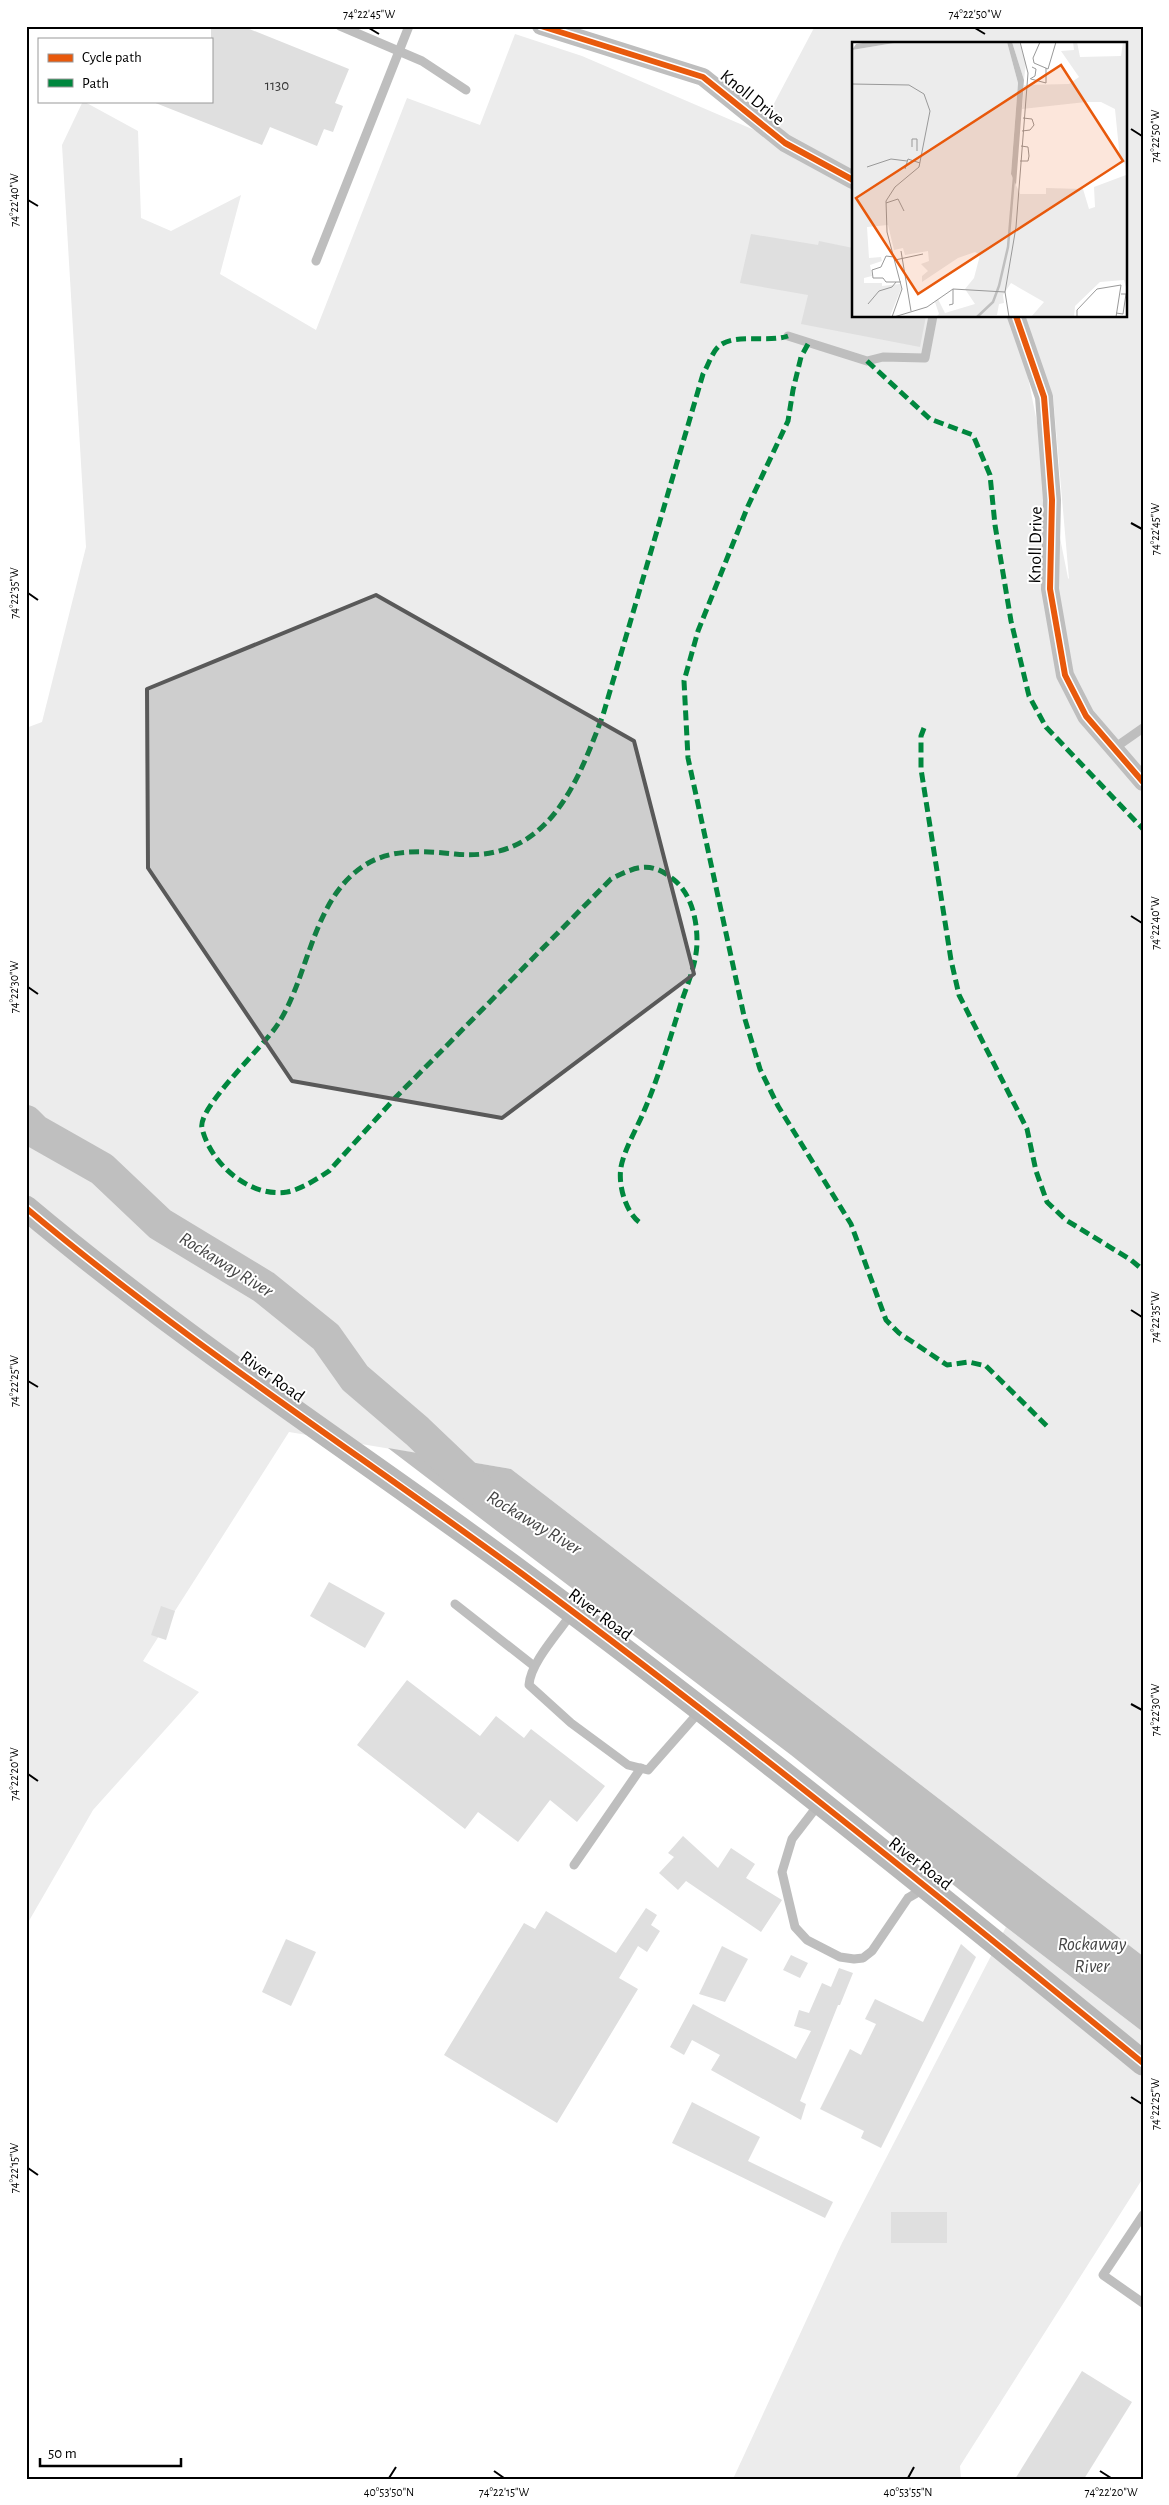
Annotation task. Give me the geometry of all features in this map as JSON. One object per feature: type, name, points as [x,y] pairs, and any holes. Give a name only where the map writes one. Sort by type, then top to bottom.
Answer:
[{"type":"street","name":"Knoll Drive","points":[[541,26],[703,77],[785,143],[852,179]]},
{"type":"street","name":"Knoll Drive","points":[[1017,318],[1044,398],[1052,500],[1050,589],[1065,675],[1086,716],[1143,782]]},
{"type":"street","name":"River Road","points":[[26,1208],[196,1341],[573,1613],[700,1710],[1143,2063]]},
{"type":"lane","points":[[340,26],[422,61],[466,90]]},
{"type":"lane","points":[[316,261],[409,26]]},
{"type":"lane","points":[[788,336],[867,361],[882,357],[925,358],[934,318]]},
{"type":"lane","points":[[1113,749],[1143,728]]},
{"type":"lane","points":[[455,1604],[534,1666]]},
{"type":"lane","points":[[573,1613],[534,1666],[529,1685],[571,1723],[628,1765],[648,1770],[700,1710]]},
{"type":"lane","points":[[574,1865],[641,1768]]},
{"type":"lane","points":[[818,1804],[792,1839],[782,1872],[795,1927],[807,1940],[840,1957],[854,1960],[863,1958],[872,1951],[908,1898],[925,1888]]},
{"type":"lane","points":[[1143,2215],[1103,2275],[1143,2303]]},
{"type":"highlighted area","points":[[376,595],[634,741],[694,974],[502,1118],[292,1081],[148,868],[147,689]]},
{"type":"shaded area","points":[[815,26],[1143,26],[1143,1956],[511,1469],[289,1432],[143,1661],[199,1692],[93,1810],[26,1926],[26,728],[42,722],[86,547],[62,145],[83,102],[138,131],[141,218],[171,231],[241,195],[220,274],[316,330],[407,98],[480,125],[515,34],[582,56],[759,132]],"holes":[[[1017,322],[1053,395],[1069,579]]]},
{"type":"shaded area","points":[[1006,1927],[1143,2032],[1143,2178],[960,2466],[961,2479],[733,2479],[842,2243]]},
{"type":"water","name":"Rockaway River","points":[[388,1448],[511,1469],[1143,1956],[1143,2032],[1006,1927],[791,1755]]},
{"type":"building","points":[[211,26],[242,26],[349,69],[335,103],[343,106],[333,132],[324,129],[317,146],[270,127],[262,145],[153,102],[212,102]]},
{"type":"building","points":[[751,234],[818,245],[819,241],[852,248],[852,318],[926,318],[920,347],[801,324],[808,295],[740,283]]},
{"type":"building","points":[[329,1582],[385,1613],[365,1648],[310,1616]]},
{"type":"building","points":[[161,1606],[175,1611],[166,1640],[151,1635]]},
{"type":"building","points":[[407,1680],[480,1736],[496,1716],[524,1738],[531,1729],[605,1786],[577,1822],[550,1800],[518,1842],[478,1812],[465,1829],[357,1745]]},
{"type":"building","points":[[683,1836],[718,1868],[731,1848],[755,1864],[746,1878],[782,1900],[761,1932],[686,1881],[678,1890],[659,1873],[674,1857],[668,1853]]},
{"type":"building","points":[[646,1908],[657,1915],[651,1925],[660,1931],[647,1952],[638,1946],[619,1978],[638,1989],[557,2123],[444,2055],[524,1923],[535,1929],[546,1911],[616,1953]]},
{"type":"building","points":[[286,1939],[316,1952],[291,2006],[262,1992]]},
{"type":"building","points":[[961,1944],[976,1957],[881,2148],[861,2138],[864,2131],[820,2109],[850,2049],[861,2055],[876,2024],[865,2019],[875,1999],[923,2022]]},
{"type":"building","points":[[722,1946],[748,1959],[725,2002],[699,1994]]},
{"type":"building","points":[[791,1955],[808,1963],[800,1978],[783,1970]]},
{"type":"building","points":[[839,1968],[853,1973],[840,2005],[838,2005],[800,2101],[806,2104],[801,2120],[711,2070],[720,2055],[692,2040],[684,2055],[670,2047],[693,2004],[796,2059],[811,2031],[794,2026],[799,2010],[809,2013],[822,1983],[831,1987]]},
{"type":"building","points":[[692,2102],[760,2137],[748,2161],[833,2202],[825,2218],[672,2143]]},
{"type":"building","points":[[891,2212],[947,2212],[947,2243],[891,2243]]},
{"type":"building","points":[[1082,2371],[1132,2402],[1084,2479],[1015,2479]]},
{"type":"waterway","name":"Rockaway River","points":[[26,1122],[35,1131],[102,1169],[160,1224],[264,1287],[326,1337],[355,1378],[417,1431],[478,1489]]},
{"type":"marked path","points":[[639,1222],[626,1204],[622,1189],[621,1167],[664,1057],[692,972],[697,941],[696,924],[689,899],[673,879],[665,873],[650,867],[628,871],[611,879],[396,1097],[329,1171],[309,1183],[287,1192],[273,1192],[246,1184],[233,1175],[213,1154],[202,1128],[203,1119],[220,1092],[278,1024],[298,983],[323,917],[334,897],[347,880],[365,865],[397,853],[487,854],[513,846],[535,833],[553,815],[569,793],[593,742],[603,715],[703,374],[712,355],[719,346],[726,342],[788,336]]},
{"type":"marked path","points":[[808,344],[801,357],[788,421],[748,506],[698,631],[684,681],[688,758],[744,1016],[760,1069],[778,1106],[851,1224],[886,1320],[899,1333],[947,1365],[969,1362],[986,1366],[1050,1429]]},
{"type":"marked path","points":[[867,361],[930,419],[973,435],[990,475],[995,525],[1011,621],[1029,696],[1046,727],[1143,829]]},
{"type":"marked path","points":[[924,728],[921,736],[921,769],[951,960],[959,995],[1027,1129],[1036,1171],[1047,1202],[1066,1220],[1131,1260],[1143,1270]]},
{"type":"cycle path","points":[[541,26],[703,77],[785,143],[852,179]]},
{"type":"cycle path","points":[[1017,318],[1044,397],[1052,500],[1050,589],[1065,675],[1086,716],[1143,782]]},
{"type":"cycle path","points":[[26,1208],[146,1304],[208,1350],[521,1573],[679,1692],[912,1876],[1143,2063]]}]
